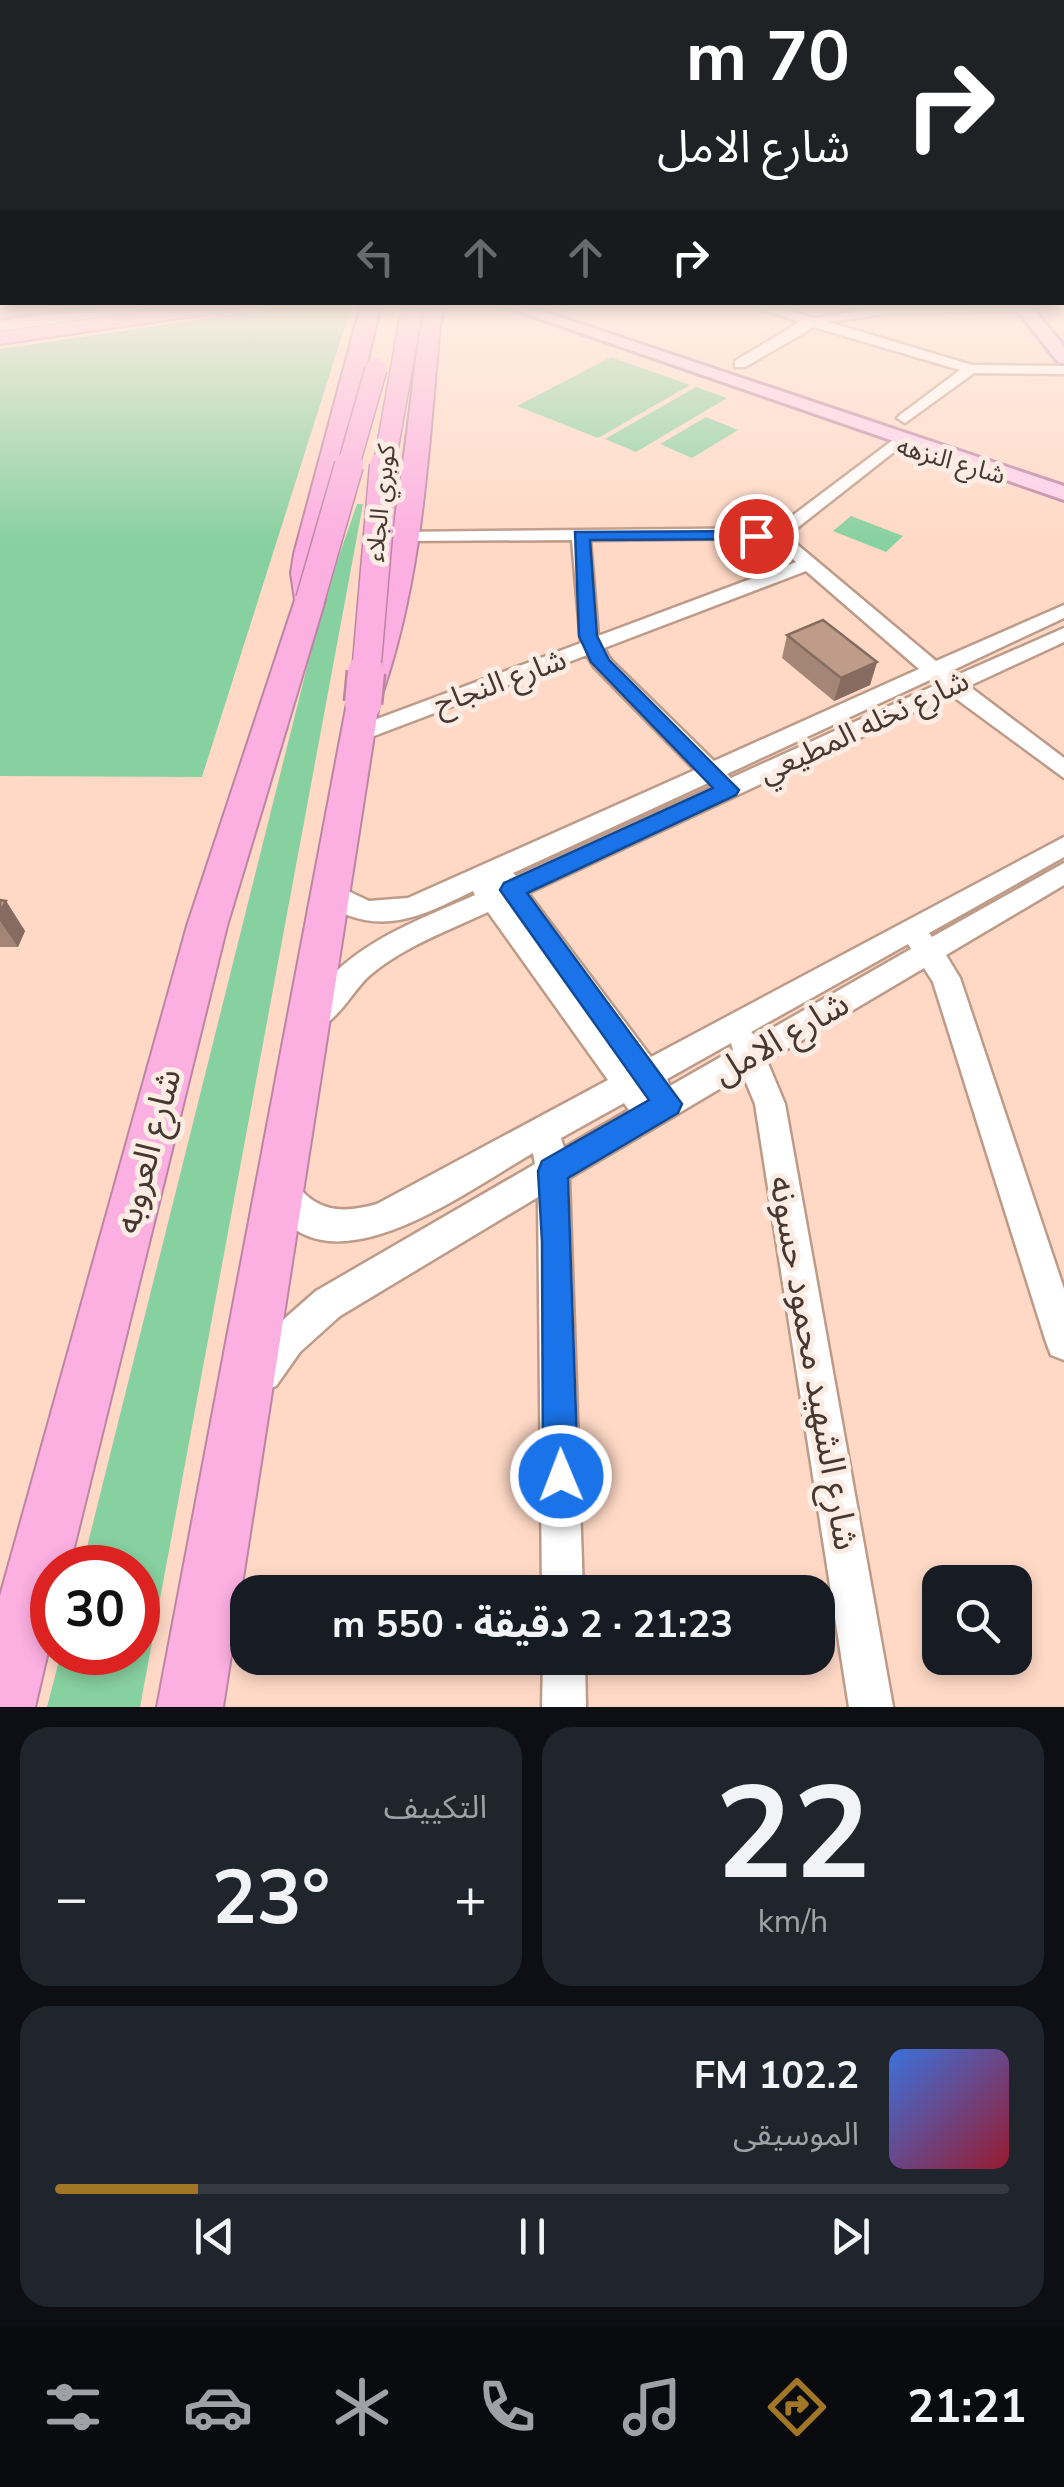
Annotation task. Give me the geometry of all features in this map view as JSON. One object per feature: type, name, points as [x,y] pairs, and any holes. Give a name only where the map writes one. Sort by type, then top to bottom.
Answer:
[{"type":"highway","points":[[310,600],[308,554],[352,384]]},
{"type":"highway","name":"كوبري الجلاء","points":[[310,600],[372,384]]},
{"type":"highway","name":"كوبري الجلاء","points":[[361,719],[386,442],[405,384]]},
{"type":"highway","points":[[190,1707],[361,719],[385,638],[404,536],[420,384]]},
{"type":"highway","name":"شارع العروبه","points":[[2,1707],[198,958],[310,600]]},
{"type":"main road","name":"شارع النزهه","points":[[716,384],[992,478],[1028,474]]},
{"type":"main road","name":"شارع النزهه","points":[[741,384],[970,461],[1064,478]]},
{"type":"main road","points":[[767,384],[1028,474]]},
{"type":"main road","name":"شارع النزهه","points":[[800,384],[937,428]]},
{"type":"main road","name":"شارع النزهه","points":[[1011,453],[1028,474],[1064,493]]},
{"type":"street","points":[[905,418],[951,384]]},
{"type":"street","points":[[404,536],[781,532],[893,444]]},
{"type":"street","points":[[781,532],[809,564],[1064,770]]},
{"type":"street","points":[[781,532],[948,676],[1064,756]]},
{"type":"street","points":[[581,536],[586,624],[592,648],[612,676],[719,781]]},
{"type":"street","name":"شارع النجاح","points":[[361,719],[592,648],[809,564]]},
{"type":"street","name":"شارع نخله المطيعي","points":[[309,1030],[328,997],[355,969],[495,884],[948,676],[1064,611]]},
{"type":"street","name":"شارع نخله المطيعي","points":[[948,676],[1064,634]]},
{"type":"street","name":"شارع الامل","points":[[281,1190],[293,1208],[312,1221],[334,1228],[359,1227],[383,1219],[637,1080],[743,1040],[919,941],[1064,846]]},
{"type":"street","name":"شارع الامل","points":[[919,941],[1064,873]]},
{"type":"street","points":[[495,884],[659,1109]]},
{"type":"street","name":"شارع نخله المطيعي","points":[[331,893],[346,905],[366,912],[389,913],[495,884]]},
{"type":"street","points":[[919,941],[946,978],[1064,1342]]},
{"type":"street","name":"شارع الامل","points":[[238,1433],[254,1388],[277,1349],[306,1318],[659,1109],[743,1040]]},
{"type":"street","name":"شارع الشهيد محمود حسونه","points":[[743,1040],[770,1104],[871,1707]]},
{"type":"street","points":[[544,1130],[558,1242],[562,1575]]},
{"type":"street","points":[[564,1675],[564,1707]]},
{"type":"green space","points":[[0,384],[327,384],[202,777],[0,776]]},
{"type":"green space","points":[[560,384],[690,385],[598,438],[517,406]]},
{"type":"green space","points":[[696,387],[727,398],[636,452],[605,439]]},
{"type":"green space","points":[[706,417],[738,430],[692,458],[660,444]]},
{"type":"green space","points":[[357,504],[363,504],[160,1599],[160,1545],[88,1545],[324,599]]},
{"type":"green space","points":[[851,516],[903,536],[886,552],[833,531]]},
{"type":"green space","points":[[55,1675],[146,1675],[140,1707],[47,1707]]},
{"type":"building","points":[[823,620],[877,662],[841,678],[787,635]]},
{"type":"route","points":[[561,1476],[558,1242],[552,1171],[668,1104],[512,890],[728,790],[600,662],[586,624],[581,536],[756,536]]}]
